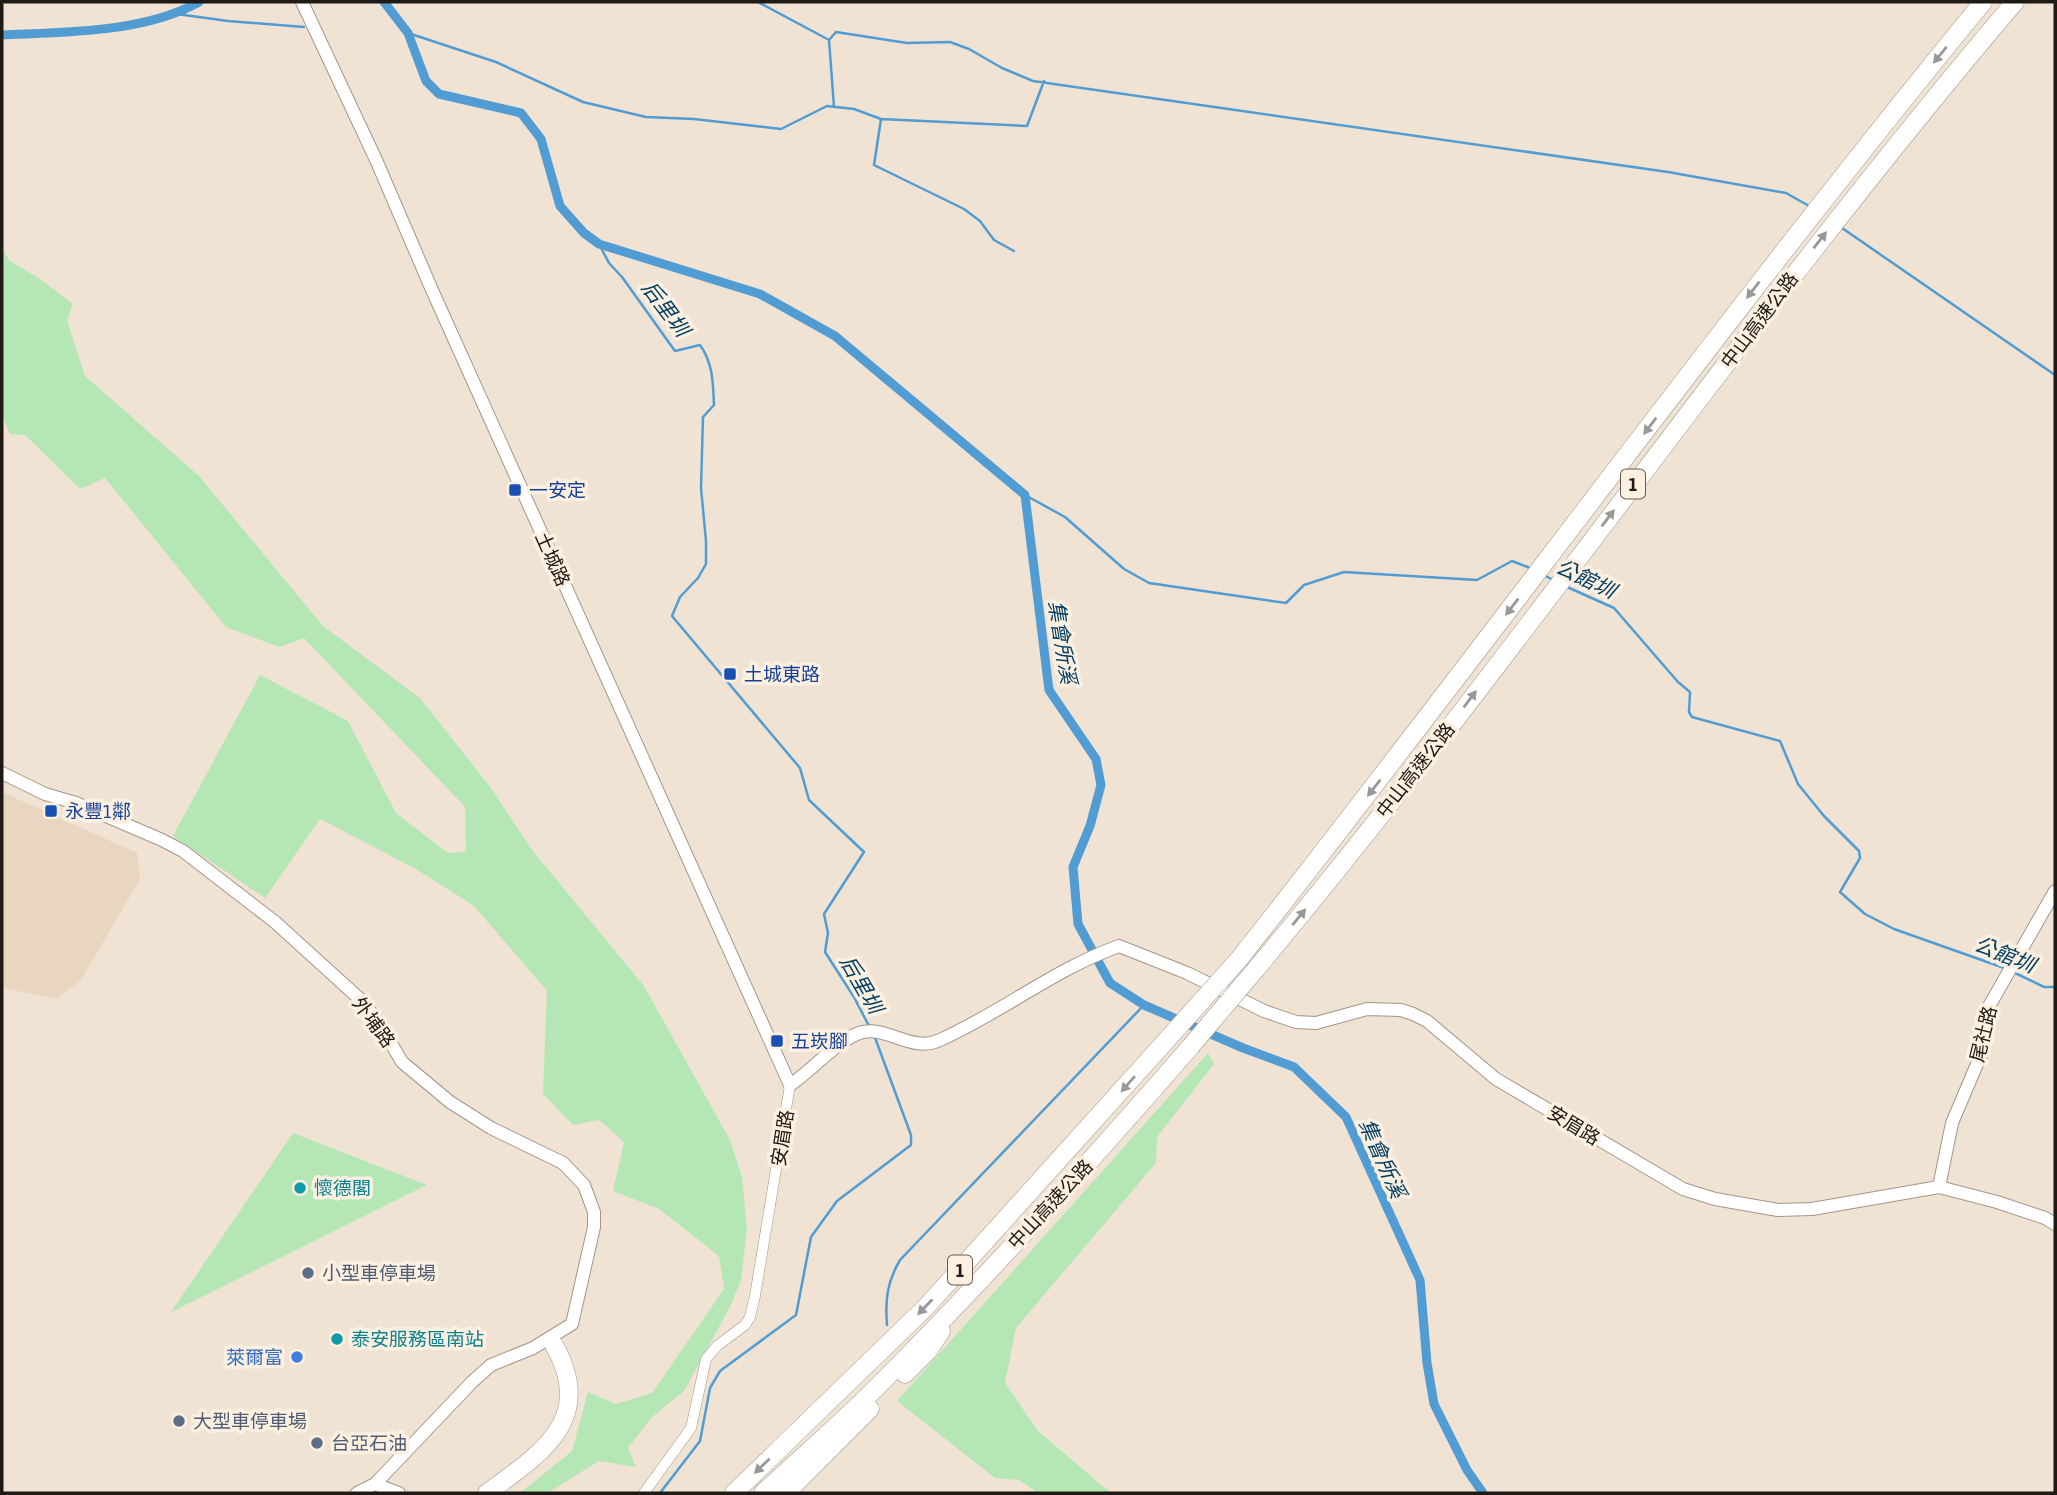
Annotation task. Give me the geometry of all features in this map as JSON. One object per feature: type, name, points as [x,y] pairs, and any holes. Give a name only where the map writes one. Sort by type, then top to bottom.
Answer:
[{"type":"highway","name":"中山高速公路","points":[[734,1493],[926,1307],[1240,958],[1370,793],[1773,264],[1983,2]]},
{"type":"highway","name":"中山高速公路","points":[[763,1493],[863,1400],[1099,1152],[1256,969],[1445,733],[1818,242],[2015,2]]},
{"type":"highway","points":[[786,1493],[928,1351],[966,1293]]},
{"type":"highway","points":[[487,1493],[550,1443],[563,1422],[569,1383],[566,1366],[556,1342],[570,1363],[574,1383],[574,1405],[568,1426],[555,1447],[502,1493]]},
{"type":"street","name":"土城路","points":[[305,6],[790,1085]]},
{"type":"street","name":"外埔路","points":[[2,773],[45,794],[76,803],[183,851],[275,922],[362,1001],[378,1021],[402,1062],[450,1102],[491,1128],[563,1163],[584,1185],[594,1212],[594,1227],[572,1324],[533,1348],[491,1365],[375,1484]]},
{"type":"street","name":"尾社路","points":[[1939,1188],[1952,1123],[1983,1050],[1987,1008],[2055,891]]},
{"type":"street","name":"安眉路","points":[[644,1493],[691,1428],[706,1359],[717,1346],[745,1325],[750,1317],[790,1085],[849,1036],[872,1031],[906,1042],[937,1042],[1000,1009],[1088,957],[1119,946],[1187,973],[1264,1011],[1296,1022],[1315,1023],[1367,1009],[1401,1010],[1413,1014],[1427,1021],[1496,1079],[1683,1189],[1714,1199],[1778,1210],[1812,1209],[1939,1188],[1997,1202],[2055,1224]]},
{"type":"street","points":[[357,1493],[375,1484],[399,1493]]},
{"type":"shaded area","points":[[2,792],[137,853],[140,879],[81,980],[57,999],[2,988]]},
{"type":"green space","points":[[2,249],[10,261],[73,304],[67,320],[85,376],[199,476],[323,626],[420,698],[491,788],[532,850],[644,986],[730,1140],[742,1177],[747,1229],[741,1280],[730,1307],[684,1391],[651,1418],[628,1448],[636,1467],[599,1461],[547,1493],[520,1493],[572,1451],[588,1392],[616,1404],[652,1393],[724,1289],[719,1256],[659,1209],[613,1191],[624,1142],[599,1120],[573,1125],[543,1094],[547,991],[474,906],[416,869],[320,819],[265,898],[173,836],[260,675],[348,721],[396,813],[448,853],[466,852],[465,807],[304,638],[279,647],[226,627],[105,478],[80,489],[25,435],[10,434],[2,415]]},
{"type":"green space","points":[[1208,1053],[1214,1064],[1157,1137],[1156,1163],[1016,1328],[1005,1383],[1038,1431],[1111,1493],[1038,1493],[1019,1480],[995,1478],[897,1401]]},
{"type":"green space","points":[[293,1133],[427,1185],[171,1312]]},
{"type":"waterway","name":"集會所溪","points":[[2,35],[129,25],[153,20],[199,2]]},
{"type":"waterway","name":"集會所溪","points":[[384,2],[408,33],[426,81],[439,94],[521,113],[541,139],[560,206],[584,233],[599,244],[760,294],[835,336],[1025,495],[1049,690],[1096,759],[1101,785],[1090,826],[1073,867],[1078,924],[1110,983],[1144,1005],[1294,1067],[1346,1117],[1420,1280],[1427,1363],[1434,1404],[1467,1470],[1483,1493]]},
{"type":"waterway","points":[[758,2],[829,40],[836,32],[907,43],[950,42],[1033,81],[1668,172],[1786,193],[1811,207]]},
{"type":"waterway","points":[[177,14],[304,27]]},
{"type":"waterway","points":[[408,33],[496,62],[583,102],[646,117],[694,119],[781,129],[827,106],[854,109],[881,119],[1027,126],[1044,81]]},
{"type":"waterway","points":[[829,40],[834,107]]},
{"type":"waterway","points":[[881,119],[874,165],[964,209],[980,221],[994,240],[1014,251]]},
{"type":"waterway","points":[[1842,228],[2055,375]]},
{"type":"waterway","name":"后里圳","points":[[599,244],[609,263],[675,351],[700,345],[708,359],[714,405],[703,417],[701,488],[706,564],[698,578],[680,597],[672,616],[800,768],[809,800],[864,852],[824,914],[828,933],[825,952],[869,1026]]},
{"type":"waterway","name":"公館圳","points":[[1025,495],[1065,517],[1124,569],[1149,583],[1286,603],[1304,585],[1344,572],[1477,580],[1512,561],[1530,568]]},
{"type":"waterway","name":"公館圳","points":[[1542,574],[1555,581]]},
{"type":"waterway","name":"公館圳","points":[[1567,587],[1614,608],[1678,682],[1690,692],[1689,712],[1692,717],[1780,741],[1798,784],[1824,816],[1859,851],[1860,858],[1840,892],[1865,914],[1894,929],[2007,969]]},
{"type":"waterway","name":"公館圳","points":[[2013,972],[2044,987],[2055,987]]},
{"type":"waterway","points":[[887,1325],[888,1291],[900,1260],[1144,1005]]},
{"type":"waterway","name":"后里圳","points":[[660,1493],[700,1441],[710,1388],[720,1371],[796,1315],[811,1237],[837,1201],[911,1145],[911,1135],[874,1035]]},
{"type":"place","name":"一安定","points":[[515,490]]},
{"type":"place","name":"土城東路","points":[[730,674]]},
{"type":"place","name":"永豐1鄰","points":[[51,811]]},
{"type":"place","name":"五崁腳","points":[[777,1041]]},
{"type":"place","name":"懷德閣","points":[[300,1188]]},
{"type":"place","name":"小型車停車場","points":[[308,1273]]},
{"type":"place","name":"泰安服務區南站","points":[[337,1339]]},
{"type":"place","name":"萊爾富","points":[[297,1357]]},
{"type":"place","name":"大型車停車場","points":[[179,1421]]},
{"type":"place","name":"台亞石油","points":[[317,1443]]}]
